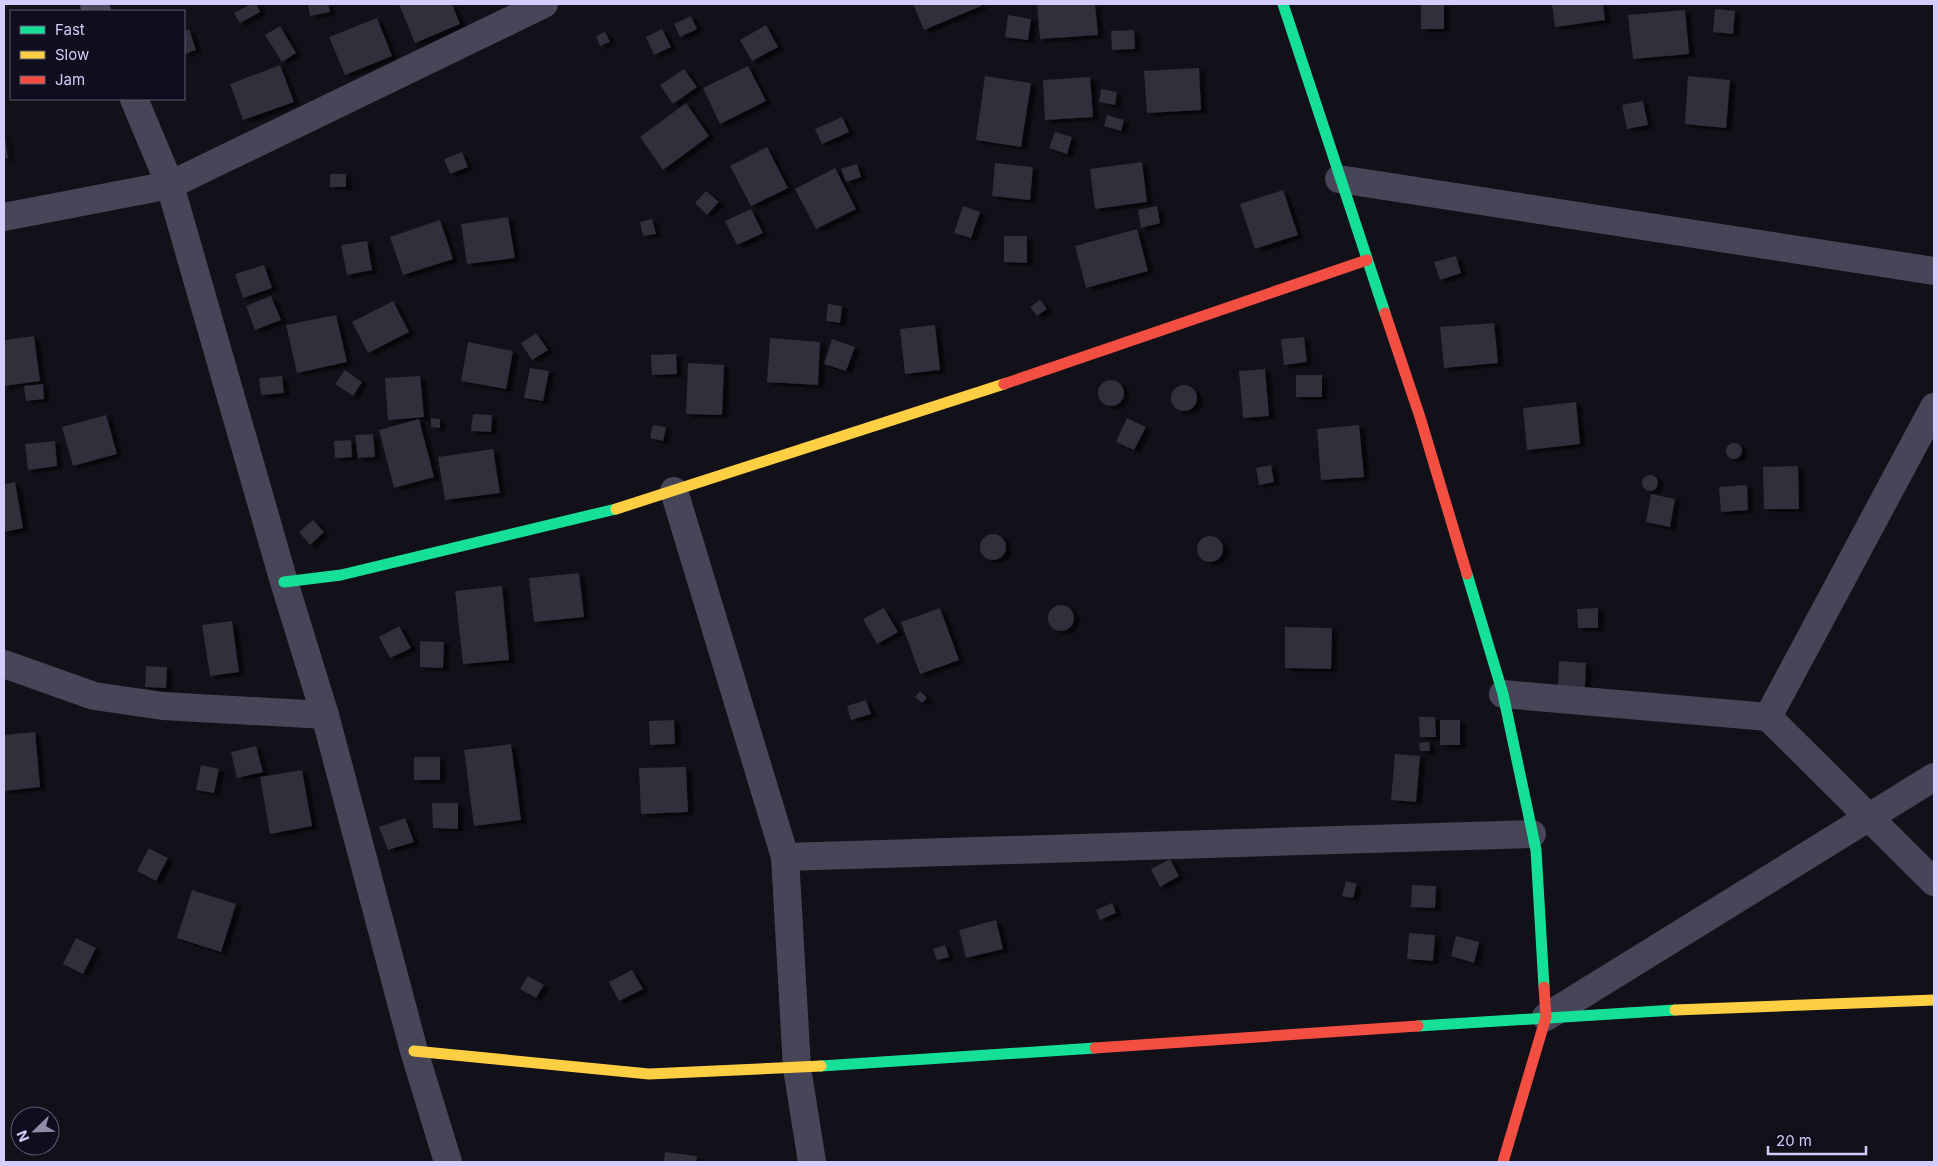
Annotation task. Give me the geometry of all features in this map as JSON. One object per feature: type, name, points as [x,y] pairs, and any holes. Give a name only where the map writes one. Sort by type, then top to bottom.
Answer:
[{"type":"street","points":[[4,217],[170,185],[544,4]]},
{"type":"street","points":[[1284,4],[1339,179],[1420,417],[1503,694],[1536,850],[1546,1017],[1503,1162]]},
{"type":"street","points":[[134,100],[170,185],[284,582],[325,715],[414,1051],[448,1162]]},
{"type":"street","points":[[1339,179],[1934,271]]},
{"type":"street","points":[[284,582],[341,575],[616,509],[906,416],[1368,260]]},
{"type":"street","points":[[1768,717],[1934,407]]},
{"type":"street","points":[[674,491],[785,857],[797,1068],[812,1162]]},
{"type":"street","points":[[4,664],[94,696],[162,706],[325,715]]},
{"type":"street","points":[[1503,694],[1768,717],[1934,882]]},
{"type":"street","points":[[1546,1017],[1934,777]]},
{"type":"street","points":[[785,857],[1532,834]]},
{"type":"street","points":[[414,1051],[648,1074],[797,1068],[1546,1017],[1723,1007],[1934,1000]]},
{"type":"building","points":[[251,4],[256,4],[260,12],[240,23],[234,13]]},
{"type":"building","points":[[308,4],[328,4],[330,12],[310,16]]},
{"type":"building","points":[[399,4],[452,4],[460,24],[415,43]]},
{"type":"building","points":[[913,4],[980,4],[981,6],[924,30]]},
{"type":"building","points":[[1037,4],[1095,4],[1098,35],[1040,39]]},
{"type":"building","points":[[1421,4],[1444,4],[1444,29],[1421,29]]},
{"type":"building","points":[[1552,4],[1603,4],[1605,20],[1555,27]]},
{"type":"building","points":[[1715,9],[1735,11],[1733,34],[1713,32]]},
{"type":"building","points":[[1685,10],[1689,54],[1633,59],[1628,15]]},
{"type":"building","points":[[1008,15],[1031,19],[1028,40],[1005,37]]},
{"type":"building","points":[[691,16],[697,29],[680,37],[674,24]]},
{"type":"building","points":[[377,18],[392,56],[345,75],[329,37]]},
{"type":"building","points":[[766,25],[778,47],[752,61],[740,40]]},
{"type":"building","points":[[280,26],[296,53],[282,62],[265,35]]},
{"type":"building","points":[[189,29],[196,50],[185,54],[185,31]]},
{"type":"building","points":[[662,29],[671,47],[654,55],[646,37]]},
{"type":"building","points":[[1134,30],[1135,49],[1112,50],[1111,31]]},
{"type":"building","points":[[605,32],[610,42],[600,46],[596,36]]},
{"type":"building","points":[[280,65],[294,102],[243,120],[230,84]]},
{"type":"building","points":[[748,66],[766,101],[720,124],[703,88]]},
{"type":"building","points":[[1199,68],[1201,110],[1147,113],[1144,71]]},
{"type":"building","points":[[684,69],[697,87],[673,104],[660,85]]},
{"type":"building","points":[[985,76],[1031,83],[1021,147],[976,140]]},
{"type":"building","points":[[1688,76],[1730,80],[1726,128],[1685,124]]},
{"type":"building","points":[[1090,77],[1093,117],[1045,120],[1043,80]]},
{"type":"building","points":[[1101,89],[1117,92],[1115,105],[1099,102]]},
{"type":"building","points":[[1643,101],[1648,125],[1627,129],[1622,105]]},
{"type":"building","points":[[686,103],[709,136],[663,170],[640,137]]},
{"type":"building","points":[[1107,115],[1124,120],[1121,131],[1104,126]]},
{"type":"building","points":[[842,117],[849,132],[822,144],[815,129]]},
{"type":"building","points":[[4,132],[8,158],[4,158]]},
{"type":"building","points":[[1055,132],[1072,137],[1067,154],[1049,148]]},
{"type":"building","points":[[767,147],[788,188],[751,206],[730,166]]},
{"type":"building","points":[[462,152],[468,167],[450,174],[444,159]]},
{"type":"building","points":[[1142,162],[1147,202],[1095,209],[1090,169]]},
{"type":"building","points":[[995,163],[1033,167],[1030,200],[992,196]]},
{"type":"building","points":[[857,164],[861,177],[846,182],[841,169]]},
{"type":"building","points":[[835,168],[856,209],[816,229],[795,189]]},
{"type":"building","points":[[330,174],[346,174],[346,187],[330,187]]},
{"type":"building","points":[[1283,190],[1298,235],[1255,249],[1240,204]]},
{"type":"building","points":[[706,191],[719,202],[707,215],[695,203]]},
{"type":"building","points":[[963,206],[980,212],[971,238],[954,233]]},
{"type":"building","points":[[1157,206],[1160,223],[1141,228],[1138,210]]},
{"type":"building","points":[[751,209],[763,233],[737,245],[725,221]]},
{"type":"building","points":[[508,217],[515,258],[467,264],[461,224]]},
{"type":"building","points":[[652,219],[656,234],[643,236],[640,222]]},
{"type":"building","points":[[440,220],[453,259],[403,275],[390,237]]},
{"type":"building","points":[[1137,229],[1148,271],[1086,288],[1075,246]]},
{"type":"building","points":[[1004,236],[1027,236],[1027,263],[1004,262]]},
{"type":"building","points":[[367,241],[372,270],[347,275],[341,245]]},
{"type":"building","points":[[1456,256],[1461,273],[1440,280],[1434,262]]},
{"type":"building","points":[[264,265],[272,288],[243,298],[235,274]]},
{"type":"building","points":[[271,296],[281,320],[255,330],[246,306]]},
{"type":"building","points":[[1040,300],[1047,309],[1037,316],[1030,307]]},
{"type":"building","points":[[393,301],[409,332],[368,353],[352,322]]},
{"type":"building","points":[[828,304],[842,306],[840,323],[826,321]]},
{"type":"building","points":[[336,315],[347,362],[297,373],[286,325]]},
{"type":"building","points":[[1494,323],[1498,363],[1444,368],[1440,327]]},
{"type":"building","points":[[935,325],[940,370],[905,374],[900,329]]},
{"type":"building","points":[[536,333],[548,350],[532,360],[521,343]]},
{"type":"building","points":[[34,336],[40,381],[4,386],[4,340]]},
{"type":"building","points":[[1304,337],[1307,362],[1284,365],[1281,339]]},
{"type":"building","points":[[770,338],[820,342],[818,385],[767,382]]},
{"type":"building","points":[[832,339],[855,347],[846,371],[824,364]]},
{"type":"building","points":[[468,342],[513,351],[506,389],[461,381]]},
{"type":"building","points":[[676,354],[677,374],[652,375],[651,355]]},
{"type":"building","points":[[688,363],[724,365],[722,415],[686,414]]},
{"type":"building","points":[[530,368],[549,371],[543,401],[524,398]]},
{"type":"building","points":[[1265,369],[1269,416],[1243,418],[1239,371]]},
{"type":"building","points":[[345,370],[362,382],[353,396],[335,384]]},
{"type":"building","points":[[1296,375],[1322,375],[1322,397],[1296,397]]},
{"type":"building","points":[[282,376],[284,393],[261,395],[259,378]]},
{"type":"building","points":[[420,376],[424,417],[388,420],[385,378]]},
{"type":"building","points":[[1111,380],[1120,384],[1124,393],[1120,402],[1111,406],[1102,402],[1098,393],[1102,384]]},
{"type":"building","points":[[43,384],[44,399],[26,401],[24,386]]},
{"type":"building","points":[[1184,385],[1193,389],[1197,398],[1193,407],[1184,411],[1175,407],[1171,398],[1175,389]]},
{"type":"building","points":[[1576,402],[1580,444],[1527,450],[1523,408]]},
{"type":"building","points":[[473,414],[492,415],[491,432],[471,431]]},
{"type":"building","points":[[106,415],[117,454],[73,466],[62,427]]},
{"type":"building","points":[[431,418],[440,419],[440,428],[431,427]]},
{"type":"building","points":[[1127,418],[1146,427],[1134,450],[1116,442]]},
{"type":"building","points":[[419,419],[434,477],[394,488],[379,430]]},
{"type":"building","points":[[653,425],[666,427],[663,441],[650,438]]},
{"type":"building","points":[[1359,425],[1364,477],[1321,480],[1317,429]]},
{"type":"building","points":[[373,434],[375,457],[358,458],[355,435]]},
{"type":"building","points":[[351,440],[352,457],[335,458],[334,441]]},
{"type":"building","points":[[55,441],[57,466],[28,470],[25,444]]},
{"type":"building","points":[[1731,443],[1737,443],[1742,448],[1740,457],[1731,459],[1726,454],[1726,448]]},
{"type":"building","points":[[493,449],[500,493],[445,500],[438,457]]},
{"type":"building","points":[[1271,465],[1274,482],[1259,485],[1256,468]]},
{"type":"building","points":[[1798,466],[1799,509],[1764,509],[1763,467]]},
{"type":"building","points":[[1647,475],[1653,475],[1658,480],[1656,489],[1647,491],[1642,486],[1642,480]]},
{"type":"building","points":[[15,482],[23,528],[4,532],[4,484]]},
{"type":"building","points":[[1747,485],[1748,510],[1721,512],[1719,487]]},
{"type":"building","points":[[1651,494],[1675,499],[1670,527],[1646,522]]},
{"type":"building","points":[[313,520],[324,532],[310,545],[299,532]]},
{"type":"building","points":[[993,534],[1002,538],[1006,547],[1002,556],[993,560],[984,556],[980,547],[984,538]]},
{"type":"building","points":[[1210,536],[1219,540],[1223,549],[1219,558],[1210,562],[1201,558],[1197,549],[1201,540]]},
{"type":"building","points":[[579,573],[584,617],[534,622],[529,578]]},
{"type":"building","points":[[502,586],[509,660],[463,664],[455,591]]},
{"type":"building","points":[[1061,605],[1070,609],[1074,618],[1070,627],[1061,631],[1052,627],[1048,618],[1052,609]]},
{"type":"building","points":[[884,608],[898,632],[877,644],[863,619]]},
{"type":"building","points":[[940,608],[959,660],[920,674],[901,622]]},
{"type":"building","points":[[1598,608],[1598,628],[1578,628],[1577,609]]},
{"type":"building","points":[[232,621],[239,672],[210,676],[202,625]]},
{"type":"building","points":[[399,626],[411,648],[390,658],[379,637]]},
{"type":"building","points":[[1285,627],[1332,628],[1331,669],[1285,668]]},
{"type":"building","points":[[420,641],[444,642],[443,668],[420,667]]},
{"type":"building","points":[[1559,661],[1586,663],[1585,687],[1558,686]]},
{"type":"building","points":[[146,666],[167,667],[166,688],[145,687]]},
{"type":"building","points":[[920,691],[927,698],[922,703],[915,697]]},
{"type":"building","points":[[866,700],[871,714],[851,720],[847,706]]},
{"type":"building","points":[[1419,717],[1435,717],[1436,737],[1420,737]]},
{"type":"building","points":[[674,720],[675,744],[650,745],[649,721]]},
{"type":"building","points":[[1440,720],[1460,720],[1460,745],[1440,745]]},
{"type":"building","points":[[35,732],[40,787],[4,791],[4,735]]},
{"type":"building","points":[[1429,742],[1430,751],[1420,751],[1419,743]]},
{"type":"building","points":[[511,744],[521,820],[474,826],[464,750]]},
{"type":"building","points":[[256,746],[263,772],[237,778],[231,752]]},
{"type":"building","points":[[1395,754],[1420,756],[1416,802],[1391,800]]},
{"type":"building","points":[[414,757],[440,757],[440,780],[414,780]]},
{"type":"building","points":[[201,765],[219,769],[214,793],[196,790]]},
{"type":"building","points":[[686,767],[688,812],[641,814],[639,768]]},
{"type":"building","points":[[302,770],[312,826],[270,834],[260,777]]},
{"type":"building","points":[[432,803],[458,803],[458,829],[433,828]]},
{"type":"building","points":[[405,818],[414,842],[388,850],[379,827]]},
{"type":"building","points":[[149,848],[168,858],[156,881],[137,871]]},
{"type":"building","points":[[1170,859],[1179,876],[1160,887],[1151,869]]},
{"type":"building","points":[[1346,881],[1357,884],[1353,898],[1342,896]]},
{"type":"building","points":[[1412,885],[1436,886],[1435,908],[1411,907]]},
{"type":"building","points":[[192,890],[236,904],[221,952],[177,938]]},
{"type":"building","points":[[1112,903],[1116,913],[1100,920],[1096,910]]},
{"type":"building","points":[[996,920],[1003,949],[966,958],[959,930]]},
{"type":"building","points":[[1409,933],[1435,935],[1433,961],[1407,959]]},
{"type":"building","points":[[1456,936],[1479,942],[1474,963],[1451,956]]},
{"type":"building","points":[[76,938],[96,948],[83,974],[63,964]]},
{"type":"building","points":[[945,945],[949,957],[937,960],[933,949]]},
{"type":"building","points":[[632,970],[643,989],[619,1001],[609,982]]},
{"type":"building","points":[[528,976],[544,985],[536,998],[520,989]]},
{"type":"building","points":[[665,1152],[697,1156],[696,1162],[664,1162]]},
{"type":"traffic: fast","points":[[1283,4],[1385,313]]},
{"type":"traffic: fast","points":[[284,582],[341,575],[616,509]]},
{"type":"traffic: fast","points":[[1467,574],[1503,694],[1536,850],[1544,987]]},
{"type":"traffic: fast","points":[[1418,1026],[1675,1010]]},
{"type":"traffic: fast","points":[[821,1066],[1095,1048]]},
{"type":"traffic: slow","points":[[616,509],[1004,384]]},
{"type":"traffic: slow","points":[[1675,1010],[1934,1000]]},
{"type":"traffic: slow","points":[[414,1051],[649,1074],[821,1066]]},
{"type":"traffic: jam","points":[[1004,384],[1367,260]]},
{"type":"traffic: jam","points":[[1385,313],[1420,417],[1467,574]]},
{"type":"traffic: jam","points":[[1503,1162],[1546,1017],[1544,987]]},
{"type":"traffic: jam","points":[[1095,1048],[1418,1026]]}]
